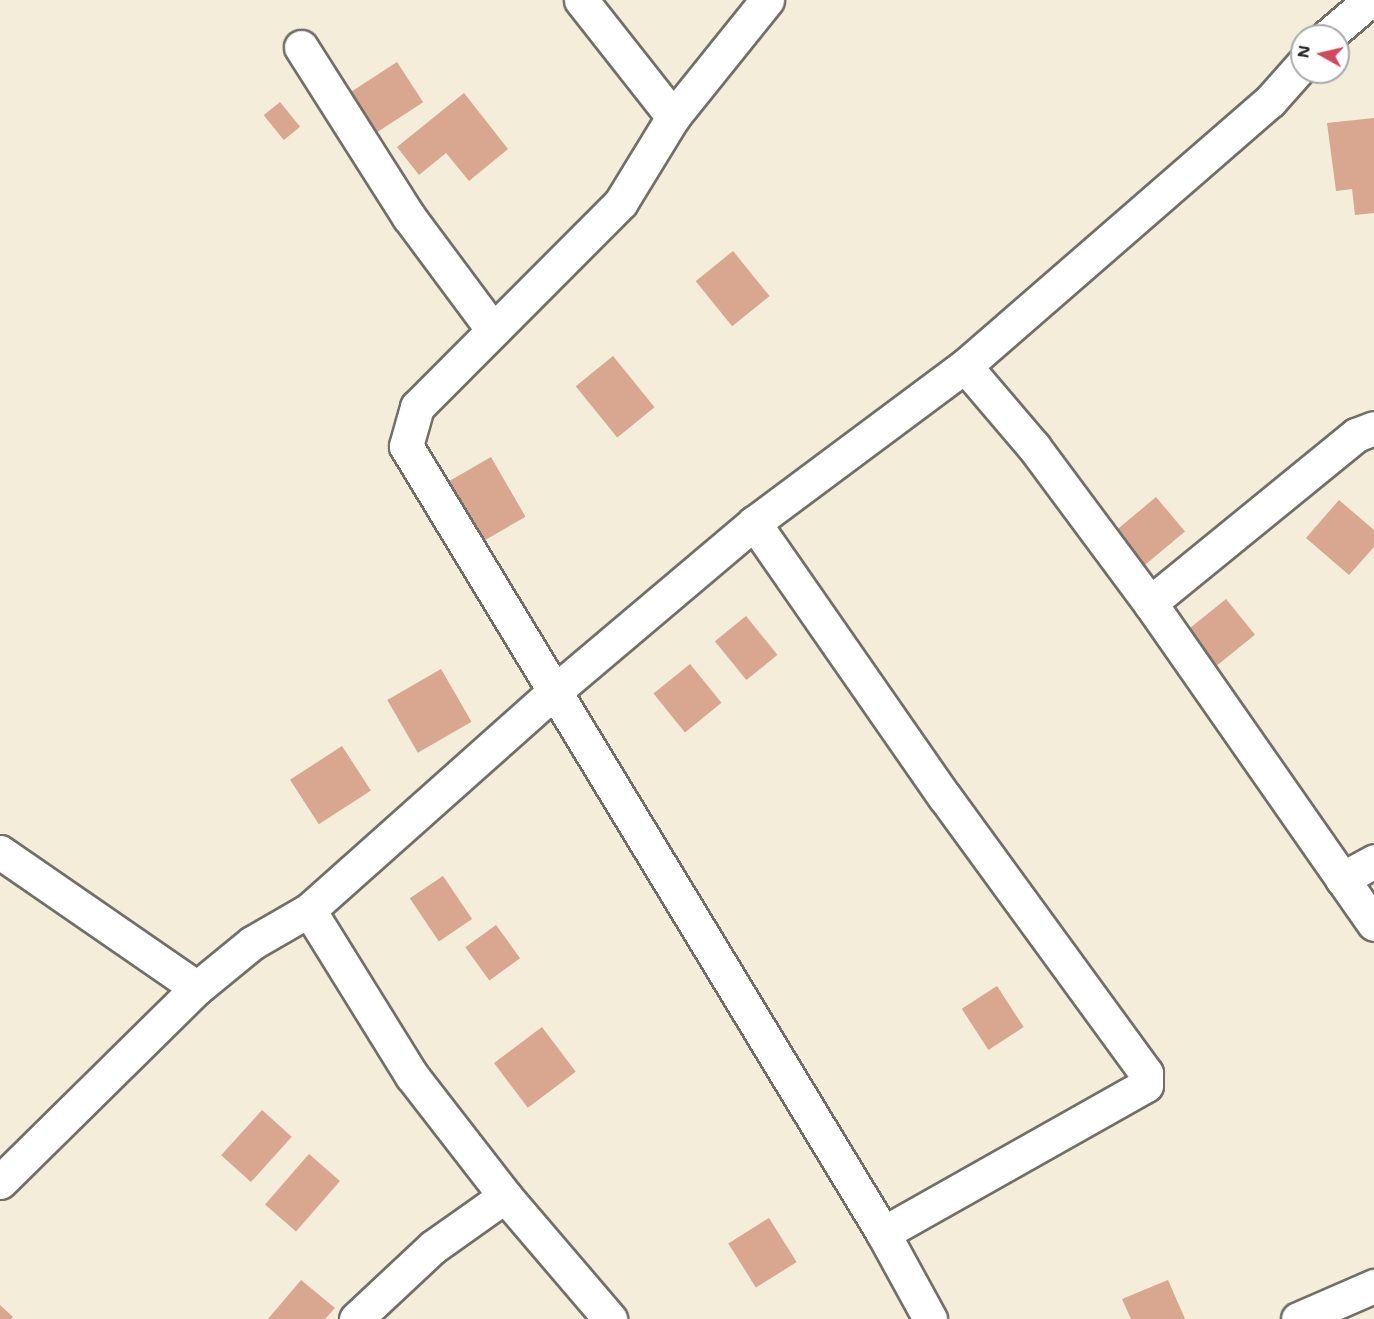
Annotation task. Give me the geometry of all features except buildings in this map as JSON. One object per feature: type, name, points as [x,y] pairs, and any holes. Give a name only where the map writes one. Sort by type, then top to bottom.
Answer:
[{"type":"street","points":[[581,0],[673,117]]},
{"type":"street","points":[[767,0],[673,117],[621,201],[417,407],[406,446],[883,1233],[930,1319]]},
{"type":"street","points":[[1342,24],[1370,0]]},
{"type":"street","points":[[302,47],[409,217],[493,330]]},
{"type":"street","points":[[0,1182],[197,988],[252,943],[309,910],[555,692],[754,523],[965,366],[1270,101],[1290,78]]},
{"type":"street","points":[[965,366],[1034,447],[1150,603],[1374,924]]},
{"type":"street","points":[[1150,603],[1356,435],[1374,428]]},
{"type":"street","points":[[754,523],[944,796],[1146,1073],[1146,1085],[883,1233]]},
{"type":"street","points":[[0,852],[197,988]]},
{"type":"street","points":[[1342,879],[1374,861]]},
{"type":"street","points":[[309,910],[412,1076],[505,1196],[610,1319]]},
{"type":"street","points":[[356,1319],[433,1247],[505,1196]]},
{"type":"street","points":[[1298,1319],[1374,1286]]}]
